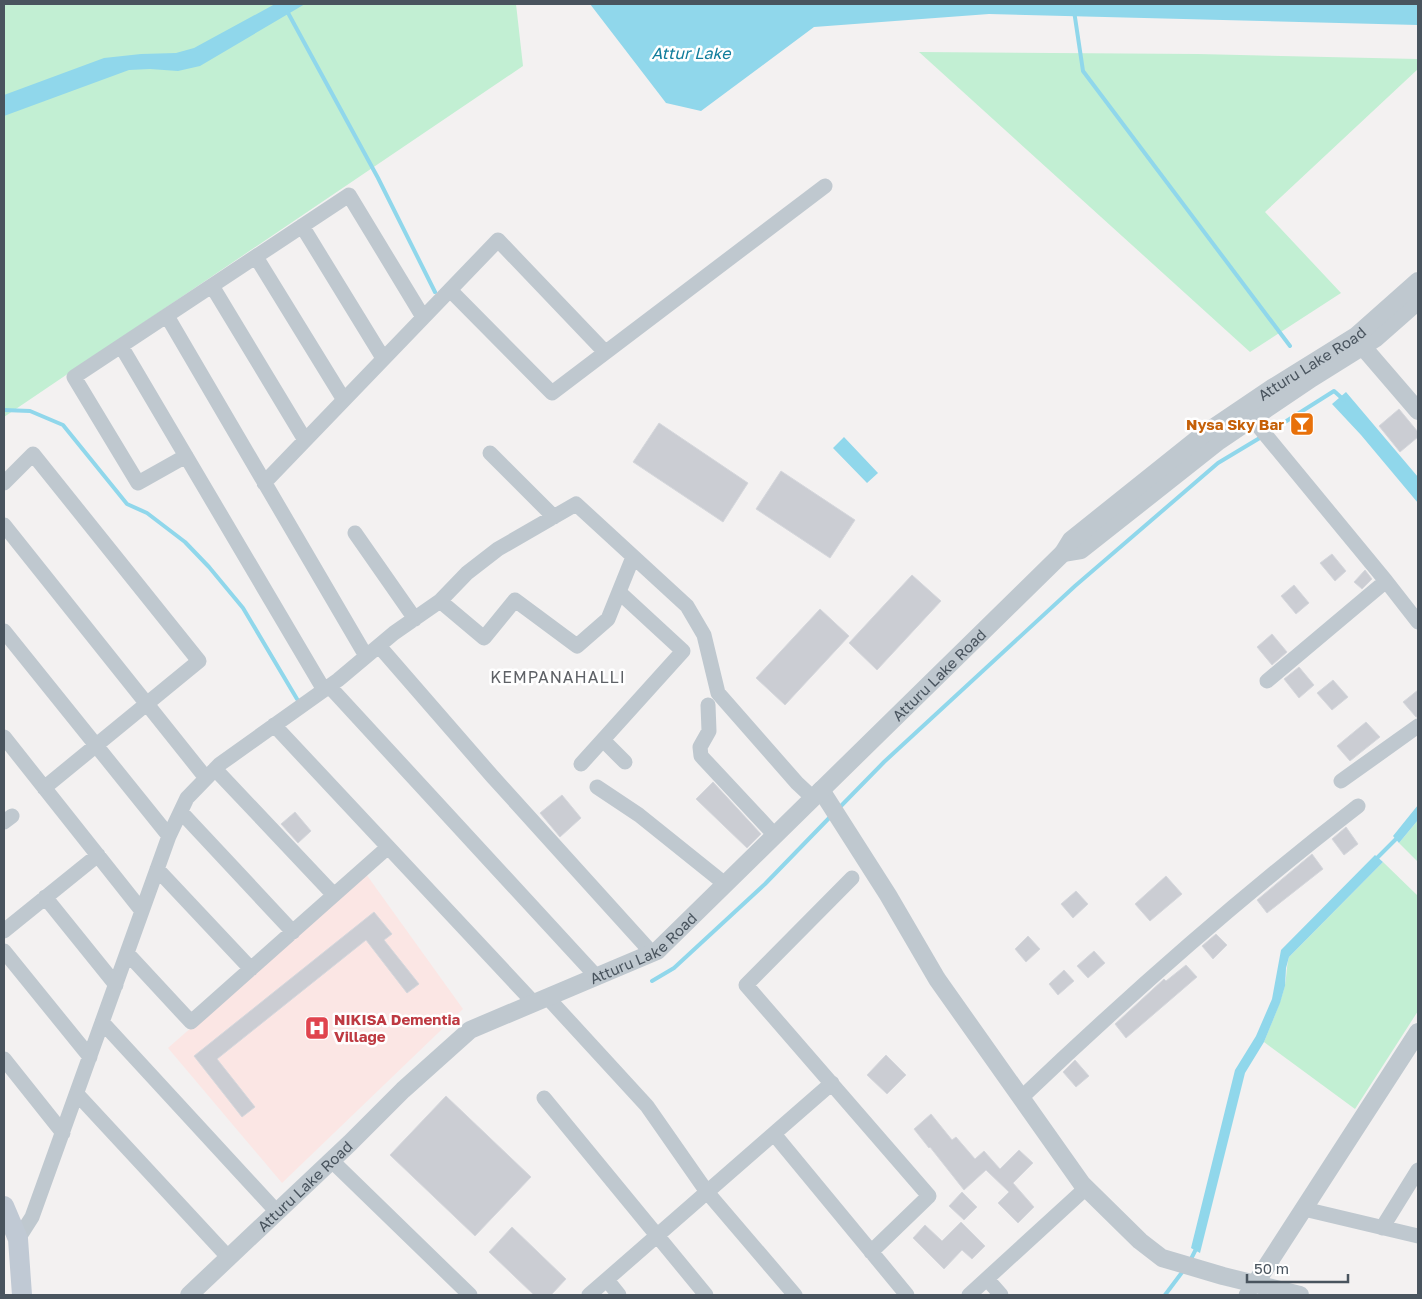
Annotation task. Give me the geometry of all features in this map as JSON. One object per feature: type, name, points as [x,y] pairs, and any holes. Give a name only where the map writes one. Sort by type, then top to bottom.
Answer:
[{"type":"main road","points":[[5,1211],[18,1239],[22,1295]]},
{"type":"street","points":[[450,290],[552,393],[825,186]]},
{"type":"street","points":[[186,456],[138,483],[74,377],[348,195],[423,317]]},
{"type":"street","points":[[302,226],[383,358]]},
{"type":"street","points":[[264,483],[498,240],[606,352]]},
{"type":"street","points":[[256,257],[344,400]]},
{"type":"street","name":"Atturu Lake Road","points":[[196,1293],[229,1258],[332,1161],[403,1090],[470,1030],[657,951],[1063,553],[1081,550],[1219,441],[1247,413],[1356,336],[1418,281]]},
{"type":"street","points":[[212,286],[305,440]]},
{"type":"street","name":"Atturu Lake Road","points":[[1247,413],[1363,347],[1418,301]]},
{"type":"street","points":[[167,316],[366,656]]},
{"type":"street","points":[[121,346],[327,688],[596,976]]},
{"type":"street","points":[[1363,347],[1418,411]]},
{"type":"street","points":[[1247,413],[1418,622]]},
{"type":"street","points":[[490,452],[554,517]]},
{"type":"street","points":[[4,483],[33,454],[199,662],[44,788]]},
{"type":"street","points":[[18,1239],[32,1217],[169,836],[187,798],[211,774],[440,601],[467,573],[498,549],[576,504],[687,606],[704,635],[718,693],[797,783],[817,794],[888,895],[937,979],[1086,1188],[1140,1241],[1162,1258],[1250,1290],[1300,1295]]},
{"type":"street","points":[[4,525],[146,704],[211,774],[334,895]]},
{"type":"street","points":[[354,533],[415,619]]},
{"type":"street","points":[[440,601],[484,638],[515,600],[577,646],[608,620],[634,557]]},
{"type":"street","points":[[1267,681],[1386,581]]},
{"type":"street","points":[[619,592],[683,651]]},
{"type":"street","points":[[4,631],[169,836]]},
{"type":"street","points":[[580,764],[683,651],[704,635]]},
{"type":"street","points":[[379,646],[492,776],[652,953]]},
{"type":"street","points":[[708,705],[709,731],[700,747],[701,756],[771,831]]},
{"type":"street","points":[[274,725],[387,848],[647,1106],[707,1192],[795,1295]]},
{"type":"street","points":[[1341,781],[1418,726]]},
{"type":"street","points":[[4,737],[142,910]]},
{"type":"street","points":[[603,740],[625,762]]},
{"type":"street","points":[[597,787],[639,815],[725,884]]},
{"type":"street","points":[[1021,1098],[1095,1027],[1227,912],[1298,852],[1358,806]]},
{"type":"street","points":[[181,812],[293,932]]},
{"type":"street","points":[[127,954],[192,1022],[387,848]]},
{"type":"street","points":[[4,931],[98,855]]},
{"type":"street","points":[[157,869],[250,969]]},
{"type":"street","points":[[852,878],[746,985],[929,1196],[871,1252]]},
{"type":"street","points":[[45,897],[116,984]]},
{"type":"street","points":[[4,951],[90,1057]]},
{"type":"street","points":[[102,1022],[278,1212]]},
{"type":"street","points":[[1250,1290],[1418,1032]]},
{"type":"street","points":[[4,1059],[63,1133]]},
{"type":"street","points":[[589,1295],[832,1083]]},
{"type":"street","points":[[77,1094],[229,1258]]},
{"type":"street","points":[[544,1098],[706,1295]]},
{"type":"street","points":[[774,1134],[907,1295]]},
{"type":"street","points":[[332,1161],[463,1293]]},
{"type":"street","points":[[1382,1228],[1418,1170]]},
{"type":"street","points":[[969,1295],[1086,1188]]},
{"type":"street","points":[[1304,1209],[1418,1236]]},
{"type":"street","points":[[987,1279],[1002,1295]]},
{"type":"street","points":[[607,1280],[619,1295]]},
{"type":"shaded area","name":"NIKISA Dementia Village","points":[[366,874],[463,1009],[282,1183],[168,1048]]},
{"type":"green space","points":[[4,4],[516,4],[523,66],[4,417]]},
{"type":"green space","points":[[919,52],[1198,54],[1418,59],[1418,69],[1265,212],[1341,293],[1250,352]]},
{"type":"green space","points":[[1418,820],[1418,862],[1399,843]]},
{"type":"green space","points":[[1383,862],[1418,896],[1418,1011],[1355,1109],[1264,1042],[1284,989],[1289,957]]},
{"type":"water","points":[[275,4],[305,4],[200,66],[178,71],[129,70],[4,116],[4,95],[104,58],[176,53],[194,48]]},
{"type":"water","name":"Attur Lake","points":[[590,4],[1418,4],[1418,25],[989,14],[814,27],[701,111],[666,103]]},
{"type":"water","points":[[1346,392],[1418,477],[1418,503],[1361,435],[1332,404]]},
{"type":"water","points":[[844,437],[878,473],[867,483],[833,448]]},
{"type":"water","points":[[1418,805],[1418,820],[1399,843],[1393,836]]},
{"type":"water","points":[[1375,855],[1383,862],[1289,957],[1285,986],[1280,1003],[1264,1042],[1245,1073],[1200,1253],[1191,1248],[1235,1070],[1256,1036],[1272,999],[1281,950]]},
{"type":"building","points":[[1399,409],[1418,432],[1418,437],[1400,452],[1379,426]]},
{"type":"building","points":[[659,423],[748,483],[723,522],[633,462]]},
{"type":"building","points":[[781,471],[855,520],[830,558],[756,509]]},
{"type":"building","points":[[1332,554],[1346,571],[1335,581],[1320,563]]},
{"type":"building","points":[[1365,570],[1372,579],[1362,589],[1354,582]]},
{"type":"building","points":[[912,575],[941,601],[877,670],[849,643]]},
{"type":"building","points":[[1294,585],[1309,603],[1296,614],[1281,596]]},
{"type":"building","points":[[820,609],[849,636],[785,705],[756,678]]},
{"type":"building","points":[[1272,634],[1287,652],[1272,665],[1257,647]]},
{"type":"building","points":[[1299,667],[1314,685],[1299,698],[1284,679]]},
{"type":"building","points":[[1333,680],[1348,697],[1332,710],[1317,693]]},
{"type":"building","points":[[1418,690],[1418,717],[1416,717],[1403,702]]},
{"type":"building","points":[[1366,722],[1380,737],[1350,761],[1337,746]]},
{"type":"building","points":[[713,782],[761,834],[747,848],[696,799]]},
{"type":"building","points":[[562,795],[581,818],[560,837],[540,813]]},
{"type":"building","points":[[295,812],[311,831],[298,843],[281,824]]},
{"type":"building","points":[[1346,827],[1358,844],[1344,855],[1332,839]]},
{"type":"building","points":[[1312,854],[1323,869],[1267,913],[1257,900]]},
{"type":"building","points":[[1166,876],[1182,894],[1150,921],[1135,904]]},
{"type":"building","points":[[1076,891],[1088,904],[1073,918],[1061,904]]},
{"type":"building","points":[[374,912],[392,934],[384,940],[419,984],[407,993],[366,940],[217,1059],[255,1107],[242,1117],[194,1056]]},
{"type":"building","points":[[1216,934],[1227,945],[1213,959],[1202,946]]},
{"type":"building","points":[[1028,936],[1040,949],[1026,962],[1015,949]]},
{"type":"building","points":[[1094,951],[1105,963],[1088,978],[1077,966]]},
{"type":"building","points":[[1186,965],[1197,977],[1126,1038],[1115,1024],[1164,979],[1166,981]]},
{"type":"building","points":[[1064,970],[1074,981],[1058,995],[1049,984]]},
{"type":"building","points":[[886,1055],[906,1075],[887,1094],[867,1075]]},
{"type":"building","points":[[1075,1060],[1089,1076],[1076,1087],[1063,1072]]},
{"type":"building","points":[[446,1096],[531,1177],[475,1236],[390,1155]]},
{"type":"building","points":[[931,1114],[952,1140],[956,1137],[975,1159],[984,1151],[1000,1169],[1019,1150],[1033,1163],[1013,1183],[1034,1207],[1018,1223],[998,1203],[1009,1192],[986,1170],[964,1190],[929,1148],[914,1129]]},
{"type":"building","points":[[962,1192],[977,1207],[964,1220],[949,1206]]},
{"type":"building","points":[[961,1222],[985,1246],[972,1259],[962,1250],[944,1269],[913,1238],[925,1225],[942,1241]]},
{"type":"building","points":[[512,1227],[566,1279],[551,1295],[534,1295],[489,1252]]},
{"type":"waterway","points":[[1073,4],[1083,71],[1290,346]]},
{"type":"waterway","points":[[287,11],[378,178],[435,292]]},
{"type":"waterway","points":[[1269,432],[1334,391],[1344,400]]},
{"type":"waterway","points":[[4,410],[30,411],[63,425],[127,504],[147,513],[185,542],[209,567],[243,608],[297,699]]},
{"type":"waterway","points":[[839,808],[884,762],[1075,586],[1218,463],[1263,436]]},
{"type":"waterway","points":[[652,981],[674,968],[765,884],[832,815]]},
{"type":"waterway","points":[[1375,860],[1399,836]]},
{"type":"waterway","points":[[1190,1261],[1197,1247]]},
{"type":"waterway","points":[[1165,1295],[1183,1271]]},
{"type":"place","name":"Nysa Sky Bar","points":[[1302,424]]},
{"type":"place","name":"NIKISA Dementia Village","points":[[317,1028]]},
{"type":"district","name":"KEMPANAHALLI","points":[[558,677]]}]
